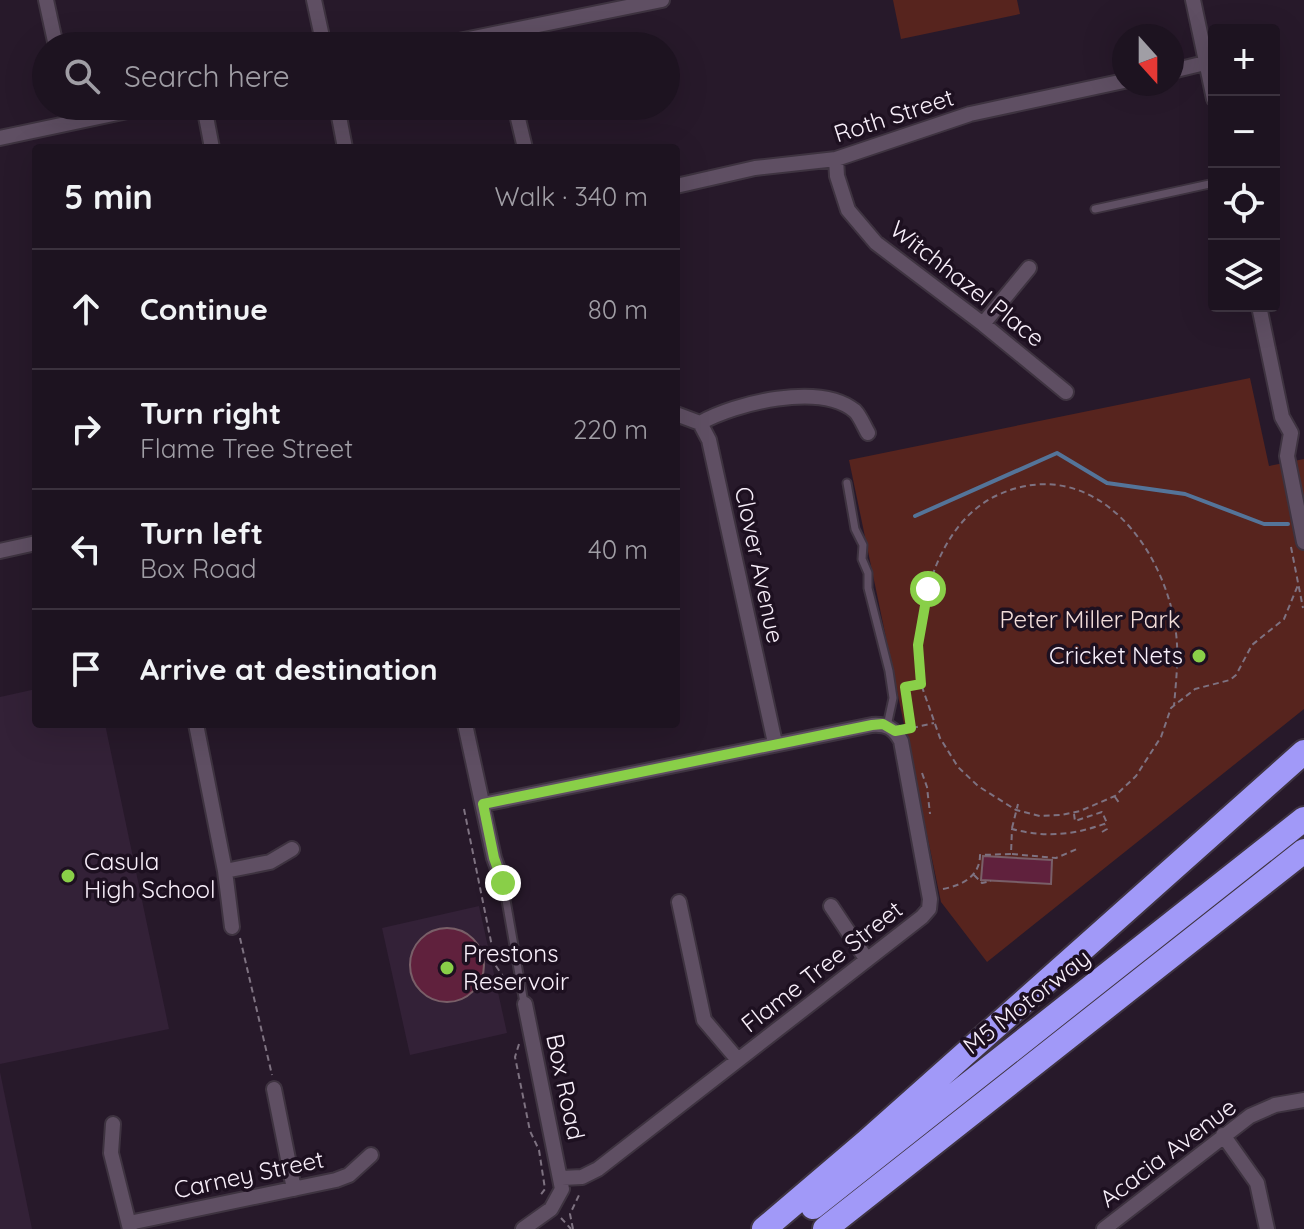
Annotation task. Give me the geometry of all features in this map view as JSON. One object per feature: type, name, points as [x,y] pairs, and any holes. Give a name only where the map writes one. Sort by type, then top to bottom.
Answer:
[{"type":"highway","points":[[1033,994],[1304,738]]},
{"type":"highway","points":[[764,1229],[1304,752]]},
{"type":"highway","name":"M5 Motorway","points":[[785,1229],[1304,819]]},
{"type":"highway","points":[[825,1229],[1304,851]]},
{"type":"street","points":[[46,0],[53,32]]},
{"type":"street","points":[[314,0],[321,32]]},
{"type":"street","points":[[531,32],[662,0]]},
{"type":"street","points":[[1193,0],[1213,96]]},
{"type":"street","points":[[1184,68],[1205,63]]},
{"type":"street","name":"Roth Street","points":[[680,185],[755,168],[836,159],[970,114],[1112,84]]},
{"type":"street","points":[[0,138],[82,120]]},
{"type":"street","points":[[207,120],[211,144]]},
{"type":"street","points":[[340,120],[344,144]]},
{"type":"street","points":[[518,120],[524,144]]},
{"type":"street","name":"Witchhazel Place","points":[[836,159],[841,194],[848,210],[876,243],[1066,392]]},
{"type":"street","points":[[983,324],[1029,268]]},
{"type":"street","points":[[1260,312],[1282,417],[1297,433],[1287,456],[1304,542]]},
{"type":"street","points":[[680,416],[700,423],[717,414],[794,395],[826,398],[855,412],[868,433]]},
{"type":"street","name":"Clover Avenue","points":[[700,423],[709,440],[715,465],[775,743]]},
{"type":"street","points":[[0,551],[32,544]]},
{"type":"street","points":[[483,804],[775,743],[872,725],[891,728]]},
{"type":"street","points":[[197,728],[225,871],[232,927]]},
{"type":"street","points":[[466,728],[494,858],[503,883]]},
{"type":"street","name":"Flame Tree Street","points":[[562,1178],[582,1177],[598,1169],[929,909],[930,899],[903,753],[891,728]]},
{"type":"street","points":[[225,871],[270,862],[292,849]]},
{"type":"street","points":[[679,902],[704,1020],[738,1060]]},
{"type":"street","points":[[831,906],[867,960]]},
{"type":"street","name":"Box Road","points":[[525,1004],[562,1178]]},
{"type":"street","points":[[274,1089],[294,1189]]},
{"type":"street","name":"Acacia Avenue","points":[[1104,1229],[1250,1116],[1275,1105],[1304,1100]]},
{"type":"street","points":[[113,1124],[111,1153],[130,1226]]},
{"type":"street","points":[[1223,1135],[1257,1183],[1267,1229]]},
{"type":"street","name":"Carney Street","points":[[130,1226],[349,1175],[371,1155]]},
{"type":"street","points":[[523,1229],[551,1209],[558,1199],[562,1178]]},
{"type":"lane","points":[[1095,209],[1208,184]]},
{"type":"lane","points":[[847,483],[889,671],[893,698],[891,728]]},
{"type":"lane","points":[[503,883],[525,1004]]},
{"type":"path","points":[[1036,485],[1077,491],[1109,506],[1126,520],[1145,544],[1166,589],[1176,634],[1177,669],[1173,707],[1155,750],[1136,776],[1115,796],[1074,812],[1040,816],[1016,810],[978,786],[958,767],[934,723],[921,684],[918,645],[923,610],[934,570],[947,546],[979,507],[997,495],[1036,485]]},
{"type":"path","points":[[1299,520],[1291,541],[1303,608]]},
{"type":"path","points":[[1173,707],[1195,689],[1230,680],[1236,675],[1252,645],[1284,619],[1298,585]]},
{"type":"path","points":[[911,728],[905,687],[921,684]]},
{"type":"path","points":[[891,728],[934,723]]},
{"type":"path","points":[[1115,796],[1120,804]]},
{"type":"path","points":[[1011,854],[1012,829],[1018,804]]},
{"type":"path","points":[[464,809],[496,966],[513,991]]},
{"type":"path","points":[[1012,829],[1064,835],[1107,823],[1102,812],[1075,821],[1074,812]]},
{"type":"path","points":[[1102,832],[1107,829],[1104,824]]},
{"type":"path","points":[[942,890],[963,884],[978,870],[980,855],[1056,858],[1077,849]]},
{"type":"path","points":[[973,874],[982,883],[991,881]]},
{"type":"path","points":[[232,927],[241,939],[274,1089]]},
{"type":"path","points":[[520,1041],[515,1057],[530,1131],[539,1150],[545,1189],[539,1197]]},
{"type":"path","points":[[563,1220],[571,1229]]},
{"type":"shaded area","name":"Casula High School","points":[[32,690],[32,728],[106,728],[169,1029],[0,1064],[0,697]]},
{"type":"shaded area","points":[[479,906],[507,1033],[410,1055],[382,928]]},
{"type":"shaded area","points":[[0,1072],[32,1229],[0,1229]]},
{"type":"green space","points":[[893,0],[1017,0],[1020,14],[901,39]]},
{"type":"green space","name":"Peter Miller Park","points":[[1250,378],[1269,466],[1304,459],[1304,709],[987,962],[941,902],[849,460]]},
{"type":"building","points":[[983,856],[1052,860],[1051,884],[981,880]]},
{"type":"building","name":"Prestons Reservoir","points":[[440,928],[454,928],[468,934],[478,944],[484,965],[478,986],[468,996],[454,1002],[440,1002],[426,996],[416,986],[410,972],[410,958],[416,944],[426,934]]},
{"type":"waterway","points":[[915,516],[1057,453],[1107,483],[1185,494],[1264,524],[1288,524]]},
{"type":"place","name":"Cricket Nets","points":[[1199,656]]},
{"type":"place","name":"Casula High School","points":[[68,876]]},
{"type":"place","name":"Prestons Reservoir","points":[[447,968]]},
{"type":"route","points":[[503,883],[494,858],[483,804],[872,725],[883,724],[895,731],[911,728],[905,687],[921,684],[918,645],[928,589]]}]
